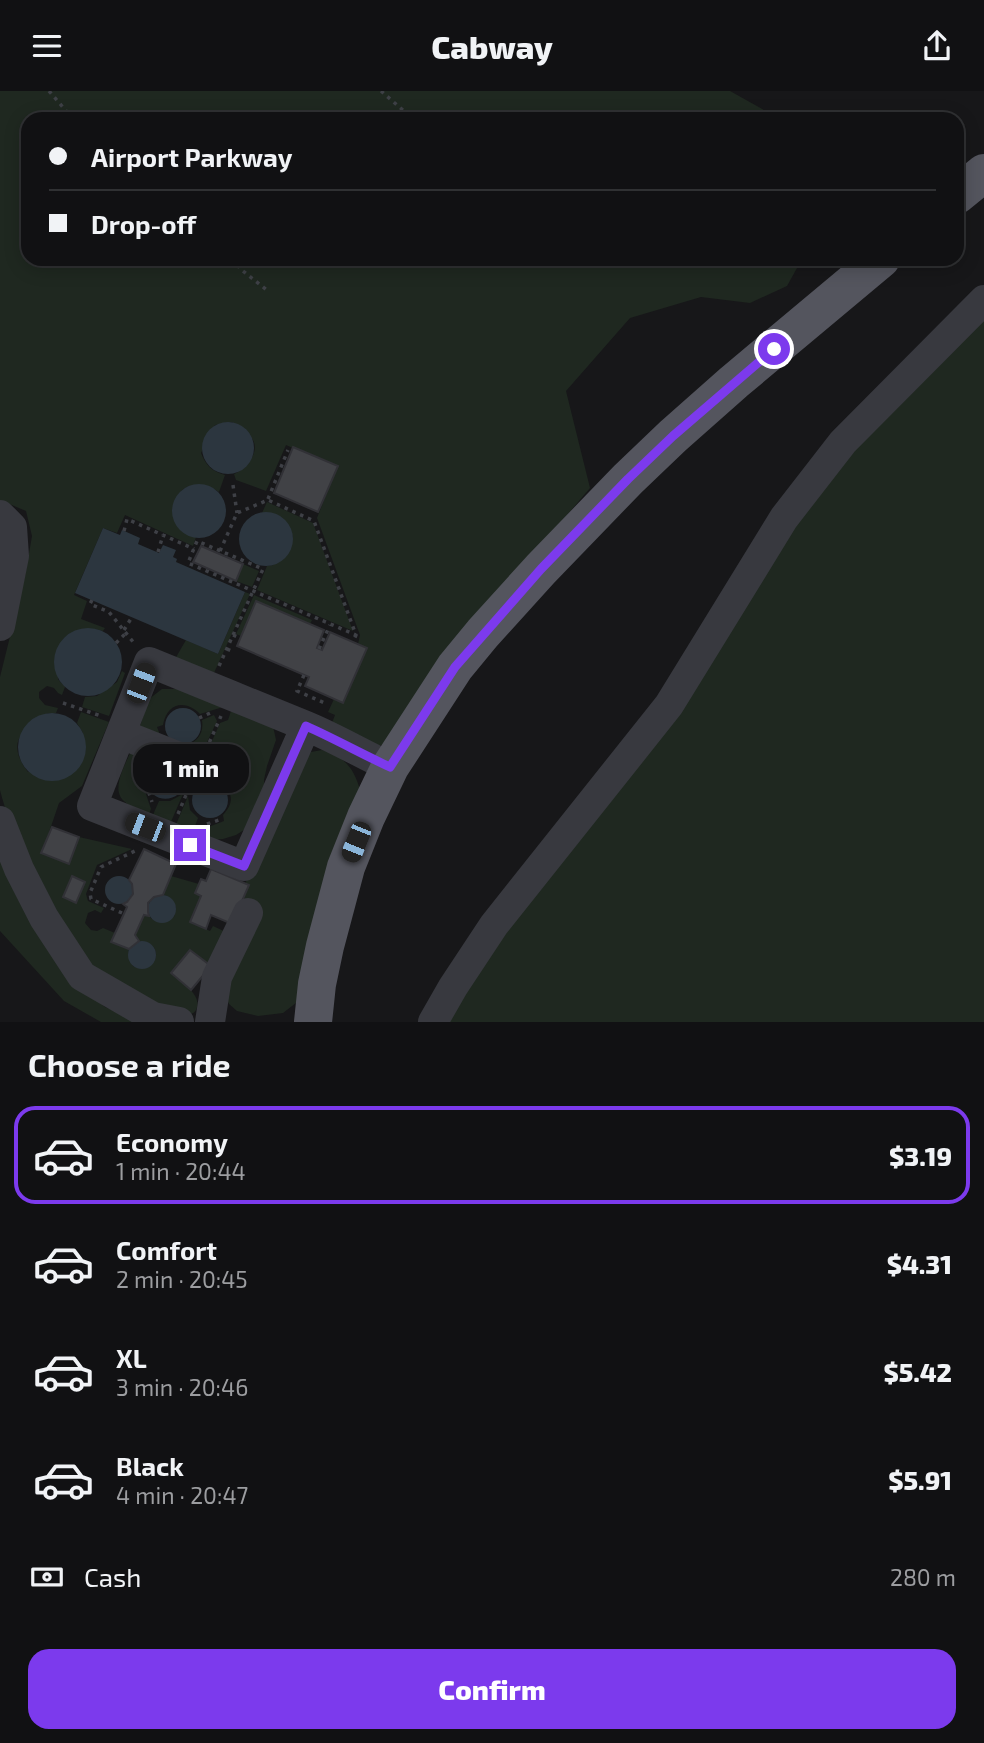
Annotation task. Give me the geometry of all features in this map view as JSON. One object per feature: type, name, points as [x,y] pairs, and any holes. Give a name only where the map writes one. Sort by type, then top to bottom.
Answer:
[{"type":"main road","points":[[964,189],[984,173]]},
{"type":"main road","points":[[313,1022],[325,946],[346,867],[366,817],[390,767],[455,667],[541,569],[628,479],[734,382],[873,266]]},
{"type":"lane","points":[[433,1022],[494,925],[668,705],[792,507],[843,442],[984,300]]},
{"type":"lane","points":[[0,515],[12,527],[14,556],[0,626]]},
{"type":"lane","points":[[306,726],[244,866],[92,806],[149,662],[210,686],[306,726],[327,735],[390,767]]},
{"type":"lane","points":[[123,729],[184,759]]},
{"type":"lane","points":[[0,821],[19,869],[44,918],[82,977],[153,1017],[179,1022]]},
{"type":"lane","points":[[210,1022],[217,977],[248,913]]},
{"type":"path","points":[[49,91],[67,112]]},
{"type":"path","points":[[381,91],[405,112]]},
{"type":"path","points":[[238,266],[268,291]]},
{"type":"path","points":[[237,513],[268,500],[288,450]]},
{"type":"path","points":[[220,551],[237,513],[233,485]]},
{"type":"path","points":[[268,500],[314,521],[356,635],[353,642]]},
{"type":"path","points":[[124,531],[127,519],[194,549]]},
{"type":"path","points":[[158,552],[163,534]]},
{"type":"path","points":[[210,686],[227,649],[253,590],[262,569],[197,541],[188,562],[253,590],[330,624],[356,635]]},
{"type":"path","points":[[92,600],[90,604],[109,612],[149,662]]},
{"type":"path","points":[[116,643],[132,617]]},
{"type":"path","points":[[319,649],[330,624]]},
{"type":"path","points":[[233,635],[240,638]]},
{"type":"path","points":[[227,649],[234,652]]},
{"type":"path","points":[[304,675],[298,691],[327,704]]},
{"type":"path","points":[[63,703],[123,729]]},
{"type":"path","points":[[146,784],[153,807]]},
{"type":"path","points":[[121,913],[91,899],[90,893],[101,867],[168,836]]},
{"type":"shaded area","points":[[0,91],[730,91],[768,112],[21,112],[21,266],[798,266],[787,286],[750,303],[701,297],[630,318],[566,391],[590,488],[504,589],[387,745],[369,746],[330,728],[335,715],[328,712],[334,699],[344,702],[367,648],[358,644],[360,635],[317,518],[337,467],[286,445],[266,491],[236,480],[234,474],[244,468],[254,453],[251,437],[232,422],[215,425],[201,453],[210,467],[225,475],[219,492],[209,488],[187,487],[179,494],[175,505],[178,526],[196,537],[193,546],[125,515],[117,533],[103,528],[74,595],[87,601],[81,619],[105,628],[103,631],[82,630],[63,639],[58,679],[65,687],[62,695],[47,686],[39,692],[39,698],[45,705],[58,708],[56,713],[43,715],[21,735],[17,747],[28,772],[83,733],[77,723],[81,712],[109,722],[82,786],[59,803],[42,853],[69,864],[79,837],[132,849],[97,865],[86,894],[88,901],[104,908],[101,913],[95,910],[88,913],[85,923],[91,930],[103,928],[115,933],[112,942],[129,949],[128,954],[133,966],[141,968],[153,964],[156,958],[154,947],[139,941],[135,935],[144,915],[152,919],[174,917],[176,907],[163,895],[171,876],[199,884],[201,896],[191,922],[210,931],[213,926],[230,934],[211,966],[190,950],[171,973],[190,989],[197,999],[198,1004],[193,1013],[184,1014],[164,1009],[95,971],[86,963],[70,939],[23,849],[4,805],[0,790],[0,677],[32,536],[26,511],[0,500]]},
{"type":"shaded area","points":[[984,314],[984,1022],[442,1022],[823,484]]},
{"type":"shaded area","points":[[228,422],[247,429],[254,448],[247,467],[228,474],[209,467],[202,448],[209,429]]},
{"type":"shaded area","points":[[199,484],[218,492],[226,511],[218,530],[199,538],[180,530],[172,511],[180,492]]},
{"type":"shaded area","points":[[267,502],[313,523],[353,631],[257,590],[267,566],[273,565],[293,537],[282,519],[273,514],[262,513]]},
{"type":"shaded area","points":[[266,512],[285,520],[293,539],[285,558],[266,566],[247,558],[239,539],[247,520]]},
{"type":"shaded area","points":[[103,528],[120,535],[122,530],[140,538],[138,544],[159,553],[163,545],[176,550],[173,557],[177,559],[176,562],[245,592],[218,654],[75,593]]},
{"type":"shaded area","points":[[243,564],[259,571],[252,587],[236,581]]},
{"type":"shaded area","points":[[245,592],[250,594],[213,675],[175,659],[186,640],[218,654]]},
{"type":"shaded area","points":[[254,595],[312,620],[310,624],[256,601],[241,636],[236,634]]},
{"type":"shaded area","points":[[88,628],[101,630],[112,638],[120,649],[120,675],[112,686],[101,694],[88,696],[75,694],[64,686],[56,675],[54,662],[56,649],[64,638],[75,630]]},
{"type":"shaded area","points":[[122,671],[125,673],[109,716],[82,707],[85,697],[97,696],[117,682]]},
{"type":"shaded area","points":[[162,689],[180,689],[223,707],[200,714],[188,706],[173,708],[168,712],[163,725],[157,727],[162,740],[140,726],[149,699]]},
{"type":"shaded area","points":[[183,708],[196,713],[201,726],[196,739],[183,744],[170,739],[165,726],[170,713]]},
{"type":"shaded area","points":[[231,711],[273,726],[276,740],[267,766],[264,795],[247,828],[236,835],[210,840],[196,835],[198,831],[224,821],[223,815],[231,801],[228,790],[205,774],[209,765],[205,757],[220,723],[228,720]]},
{"type":"shaded area","points":[[52,713],[65,716],[76,723],[83,734],[86,747],[83,760],[76,771],[65,778],[52,781],[39,778],[28,771],[21,760],[18,747],[21,734],[28,723],[39,716]]},
{"type":"shaded area","points":[[214,715],[217,721],[201,755],[193,756],[187,745],[199,736],[202,720]]},
{"type":"shaded area","points":[[132,749],[161,761],[150,769],[146,780],[142,782],[151,809],[149,814],[129,805],[120,796],[120,776]]},
{"type":"shaded area","points":[[322,750],[347,764],[355,775],[360,790],[301,999],[283,1013],[258,1016],[237,1011],[229,1004],[224,992],[239,909],[249,885],[245,884],[298,769],[311,752]]},
{"type":"shaded area","points":[[161,763],[182,771],[184,782],[176,796],[161,798],[149,789],[149,774]]},
{"type":"shaded area","points":[[210,782],[223,787],[228,800],[223,813],[210,818],[197,813],[192,800],[197,787]]},
{"type":"shaded area","points":[[183,794],[170,824],[152,817],[159,801],[170,801]]},
{"type":"shaded area","points":[[188,796],[190,810],[198,818],[192,834],[175,827]]},
{"type":"shaded area","points":[[0,838],[67,975],[105,1007],[141,1022],[101,1022],[64,1001],[0,931]]},
{"type":"shaded area","points":[[119,876],[129,880],[133,890],[129,900],[119,904],[109,900],[105,890],[109,880]]},
{"type":"shaded area","points":[[162,895],[172,899],[176,909],[172,919],[162,923],[152,919],[148,909],[152,899]]},
{"type":"shaded area","points":[[142,941],[152,945],[156,955],[152,965],[142,969],[132,965],[128,955],[132,945]]},
{"type":"building","points":[[293,447],[338,466],[318,512],[274,493]]},
{"type":"building","points":[[201,546],[243,564],[236,581],[193,562]]},
{"type":"building","points":[[256,601],[324,630],[317,648],[322,650],[330,632],[367,648],[343,703],[305,686],[309,677],[237,646]]},
{"type":"building","points":[[52,827],[79,837],[69,864],[41,853]]},
{"type":"building","points":[[144,849],[176,864],[163,895],[154,897],[148,903],[149,916],[144,915],[135,935],[139,941],[129,949],[111,942],[127,907],[123,904],[133,894],[129,880]]},
{"type":"building","points":[[211,869],[249,885],[232,924],[211,915],[206,929],[190,922],[201,896],[195,893],[201,879],[206,881]]},
{"type":"building","points":[[72,876],[85,882],[76,903],[63,897]]},
{"type":"building","points":[[190,950],[211,966],[191,990],[171,973]]},
{"type":"route","points":[[190,845],[244,866],[306,726],[390,767],[455,667],[541,569],[673,436],[774,349]]}]
